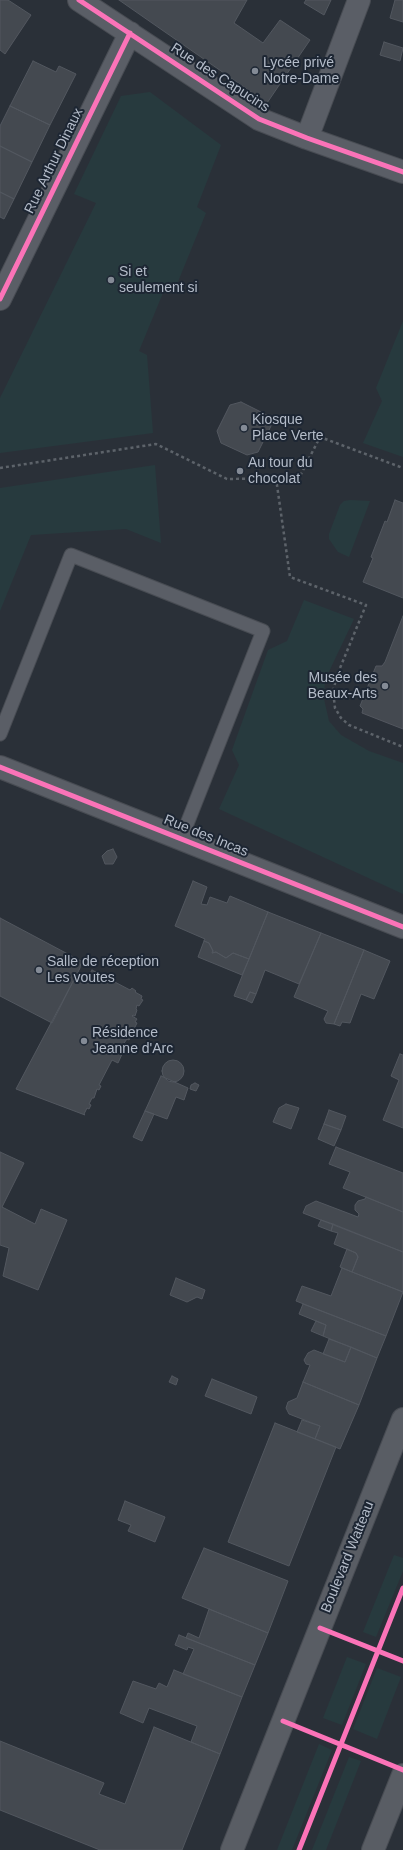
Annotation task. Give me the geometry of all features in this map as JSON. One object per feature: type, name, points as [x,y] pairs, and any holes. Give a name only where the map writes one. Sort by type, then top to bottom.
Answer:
[{"type":"main road","name":"Boulevard Watteau","points":[[232,1850],[403,1419]]},
{"type":"main road","points":[[373,1850],[403,1775]]},
{"type":"street","name":"Rue des Capucins","points":[[79,0],[246,112],[272,125],[403,172]]},
{"type":"street","points":[[307,138],[359,0]]},
{"type":"street","name":"Rue Arthur Dinaux","points":[[0,299],[130,33]]},
{"type":"street","name":"Rue des Incas","points":[[0,767],[403,927]]},
{"type":"lane","points":[[0,734],[70,555],[263,631],[181,839]]},
{"type":"path","points":[[0,468],[156,444],[227,479],[299,478],[320,437],[403,468]]},
{"type":"path","points":[[276,478],[290,577],[366,605],[338,673],[333,690],[335,708],[341,718],[349,725],[403,748]]},
{"type":"green space","points":[[150,92],[221,145],[197,207],[206,213],[175,289],[165,288],[139,351],[147,355],[153,433],[0,453],[0,398],[96,203],[74,194],[121,96]]},
{"type":"green space","points":[[403,321],[403,457],[363,443],[382,401],[376,388]]},
{"type":"green space","points":[[155,465],[161,543],[126,529],[31,535],[0,611],[0,488]]},
{"type":"green space","points":[[344,501],[370,501],[349,557],[338,552],[329,539],[329,534],[340,505]]},
{"type":"green space","points":[[304,600],[354,619],[325,680],[324,699],[329,721],[341,735],[369,751],[403,763],[403,894],[219,809],[239,765],[232,750],[268,650],[287,641]]},
{"type":"green space","points":[[394,1555],[403,1558],[403,1571],[376,1637],[363,1632]]},
{"type":"green space","points":[[347,1657],[366,1664],[342,1725],[323,1718]]},
{"type":"green space","points":[[377,1668],[401,1677],[377,1739],[353,1729]]},
{"type":"green space","points":[[319,1744],[332,1750],[292,1850],[277,1850]]},
{"type":"green space","points":[[349,1757],[361,1761],[326,1850],[312,1850]]},
{"type":"building","points":[[0,0],[8,0],[31,15],[5,54],[0,50]]},
{"type":"building","name":"Lycée privé Notre-Dame","points":[[119,0],[247,0],[234,23],[263,43],[280,20],[310,40],[267,103]]},
{"type":"building","points":[[306,0],[331,0],[324,15],[304,3]]},
{"type":"building","points":[[395,0],[403,0],[403,22],[390,18]]},
{"type":"building","points":[[384,42],[403,48],[400,61],[380,55]]},
{"type":"building","points":[[33,61],[56,72],[59,66],[76,74],[50,125],[10,106]]},
{"type":"building","points":[[10,106],[50,125],[32,162],[0,146],[0,126]]},
{"type":"building","points":[[0,146],[32,162],[14,199],[0,192]]},
{"type":"building","points":[[0,192],[14,199],[4,219],[0,217]]},
{"type":"building","name":"Kiosque Place Verte","points":[[241,402],[267,415],[271,426],[258,452],[247,455],[221,443],[217,431],[230,405]]},
{"type":"building","points":[[395,500],[403,503],[403,598],[363,582],[373,558],[371,557],[385,521],[387,522]]},
{"type":"building","name":"Musée des Beaux-Arts","points":[[403,616],[403,729],[362,713],[363,709],[360,706],[376,666],[382,666],[385,662]]},
{"type":"building","points":[[113,849],[117,857],[113,864],[105,864],[102,856],[107,851]]},
{"type":"building","points":[[193,881],[207,887],[201,904],[207,905],[210,897],[227,903],[230,896],[268,912],[249,959],[233,953],[226,958],[216,952],[212,953],[213,951],[209,943],[204,941],[205,939],[175,926]]},
{"type":"building","points":[[268,912],[321,933],[299,984],[265,970],[256,994],[250,992],[246,1000],[234,996]]},
{"type":"building","name":"Salle de réception Les voutes","points":[[0,918],[81,961],[80,968],[52,1023],[0,996]]},
{"type":"building","points":[[321,933],[364,950],[334,1024],[326,1023],[324,1019],[328,1011],[294,997]]},
{"type":"building","points":[[204,941],[209,943],[213,951],[212,953],[216,952],[226,958],[233,953],[249,959],[242,975],[198,957]]},
{"type":"building","points":[[364,950],[390,961],[374,999],[361,994],[350,1023],[342,1022],[340,1026],[334,1024]]},
{"type":"building","name":"Résidence Jeanne d'Arc","points":[[92,970],[130,990],[132,988],[136,991],[135,992],[142,996],[141,999],[143,1000],[139,1006],[137,1005],[135,1016],[132,1016],[137,1019],[135,1022],[137,1023],[134,1029],[132,1028],[130,1032],[132,1034],[129,1040],[127,1039],[124,1043],[126,1044],[123,1050],[121,1049],[120,1051],[123,1052],[118,1063],[112,1060],[99,1085],[101,1086],[99,1090],[97,1089],[94,1098],[92,1098],[89,1104],[91,1105],[89,1109],[87,1108],[84,1114],[85,1115],[16,1089],[78,972],[88,977]]},
{"type":"building","points":[[250,992],[256,994],[252,1003],[246,1000]]},
{"type":"building","points":[[400,1054],[403,1055],[403,1128],[383,1120],[399,1080],[391,1076]]},
{"type":"building","points":[[173,1060],[177,1061],[183,1067],[183,1075],[177,1081],[173,1082],[169,1081],[163,1075],[162,1071],[163,1067],[169,1061]]},
{"type":"building","points":[[161,1076],[188,1088],[184,1100],[176,1097],[167,1119],[145,1111]]},
{"type":"building","points":[[195,1083],[199,1085],[196,1091],[190,1089],[191,1085]]},
{"type":"building","points":[[286,1104],[299,1108],[291,1129],[273,1122],[279,1108]]},
{"type":"building","points":[[329,1110],[346,1116],[341,1130],[324,1124]]},
{"type":"building","points":[[145,1111],[154,1114],[142,1141],[133,1137]]},
{"type":"building","points":[[324,1124],[341,1130],[334,1146],[318,1139]]},
{"type":"building","points":[[336,1147],[403,1173],[403,1212],[343,1188],[350,1172],[329,1164]]},
{"type":"building","points":[[0,1152],[24,1163],[2,1207],[35,1224],[41,1209],[67,1220],[38,1290],[3,1276],[9,1248],[0,1245]]},
{"type":"building","points":[[366,1197],[403,1212],[403,1252],[303,1213],[306,1206],[316,1201],[358,1217],[359,1214],[355,1210],[355,1205],[358,1201],[365,1199]]},
{"type":"building","points":[[321,1220],[333,1224],[331,1231],[318,1226]]},
{"type":"building","points":[[333,1224],[403,1252],[403,1292],[352,1272],[358,1257],[356,1253],[334,1244],[338,1233],[331,1231]]},
{"type":"building","points":[[347,1249],[356,1253],[358,1257],[352,1272],[340,1267]]},
{"type":"building","points":[[342,1268],[403,1292],[386,1336],[296,1301],[302,1286],[331,1296]]},
{"type":"building","points":[[176,1278],[205,1290],[202,1299],[197,1297],[187,1302],[170,1295]]},
{"type":"building","points":[[303,1304],[386,1336],[377,1358],[323,1336],[326,1325],[299,1314]]},
{"type":"building","points":[[316,1321],[326,1325],[323,1336],[311,1331]]},
{"type":"building","points":[[329,1339],[351,1347],[345,1362],[323,1354]]},
{"type":"building","points":[[351,1347],[377,1358],[359,1405],[303,1382],[310,1365],[306,1364],[304,1360],[308,1353],[314,1350],[345,1362]]},
{"type":"building","points":[[172,1376],[178,1379],[176,1385],[169,1382]]},
{"type":"building","points":[[212,1379],[257,1397],[251,1414],[205,1396]]},
{"type":"building","points":[[303,1382],[359,1405],[340,1449],[315,1439],[320,1426],[289,1414],[286,1408],[288,1402],[297,1398]]},
{"type":"building","points":[[302,1420],[320,1426],[315,1439],[297,1432]]},
{"type":"building","points":[[275,1423],[336,1447],[289,1566],[228,1542]]},
{"type":"building","points":[[125,1501],[165,1517],[155,1542],[128,1531],[131,1525],[118,1520]]},
{"type":"building","points":[[204,1548],[288,1581],[268,1633],[182,1598]]},
{"type":"building","points":[[209,1609],[268,1633],[255,1665],[186,1638],[188,1633],[199,1638]]},
{"type":"building","points":[[179,1635],[255,1665],[242,1697],[183,1674],[194,1649],[188,1647],[187,1650],[175,1645]]},
{"type":"building","points":[[174,1670],[242,1697],[220,1754],[191,1742],[197,1726],[149,1708],[143,1723],[120,1713],[133,1681],[156,1689],[159,1683],[167,1687]]},
{"type":"building","points":[[154,1727],[220,1754],[182,1850],[100,1850],[0,1810],[0,1741],[104,1783],[99,1794],[125,1804]]},
{"type":"cycle path","points":[[79,0],[259,119],[307,138],[403,172]]},
{"type":"cycle path","points":[[0,299],[130,33]]},
{"type":"cycle path","points":[[0,767],[403,927]]},
{"type":"cycle path","points":[[299,1850],[403,1588]]},
{"type":"cycle path","points":[[320,1628],[403,1661]]},
{"type":"cycle path","points":[[283,1721],[403,1770]]},
{"type":"place","name":"Lycée privé Notre-Dame","points":[[255,71]]},
{"type":"place","name":"Si et seulement si","points":[[111,280]]},
{"type":"place","name":"Kiosque Place Verte","points":[[244,428]]},
{"type":"place","name":"Au tour du chocolat","points":[[240,471]]},
{"type":"place","name":"Musée des Beaux-Arts","points":[[385,686]]},
{"type":"place","name":"Salle de réception Les voutes","points":[[39,970]]},
{"type":"place","name":"Résidence Jeanne d'Arc","points":[[84,1041]]}]
